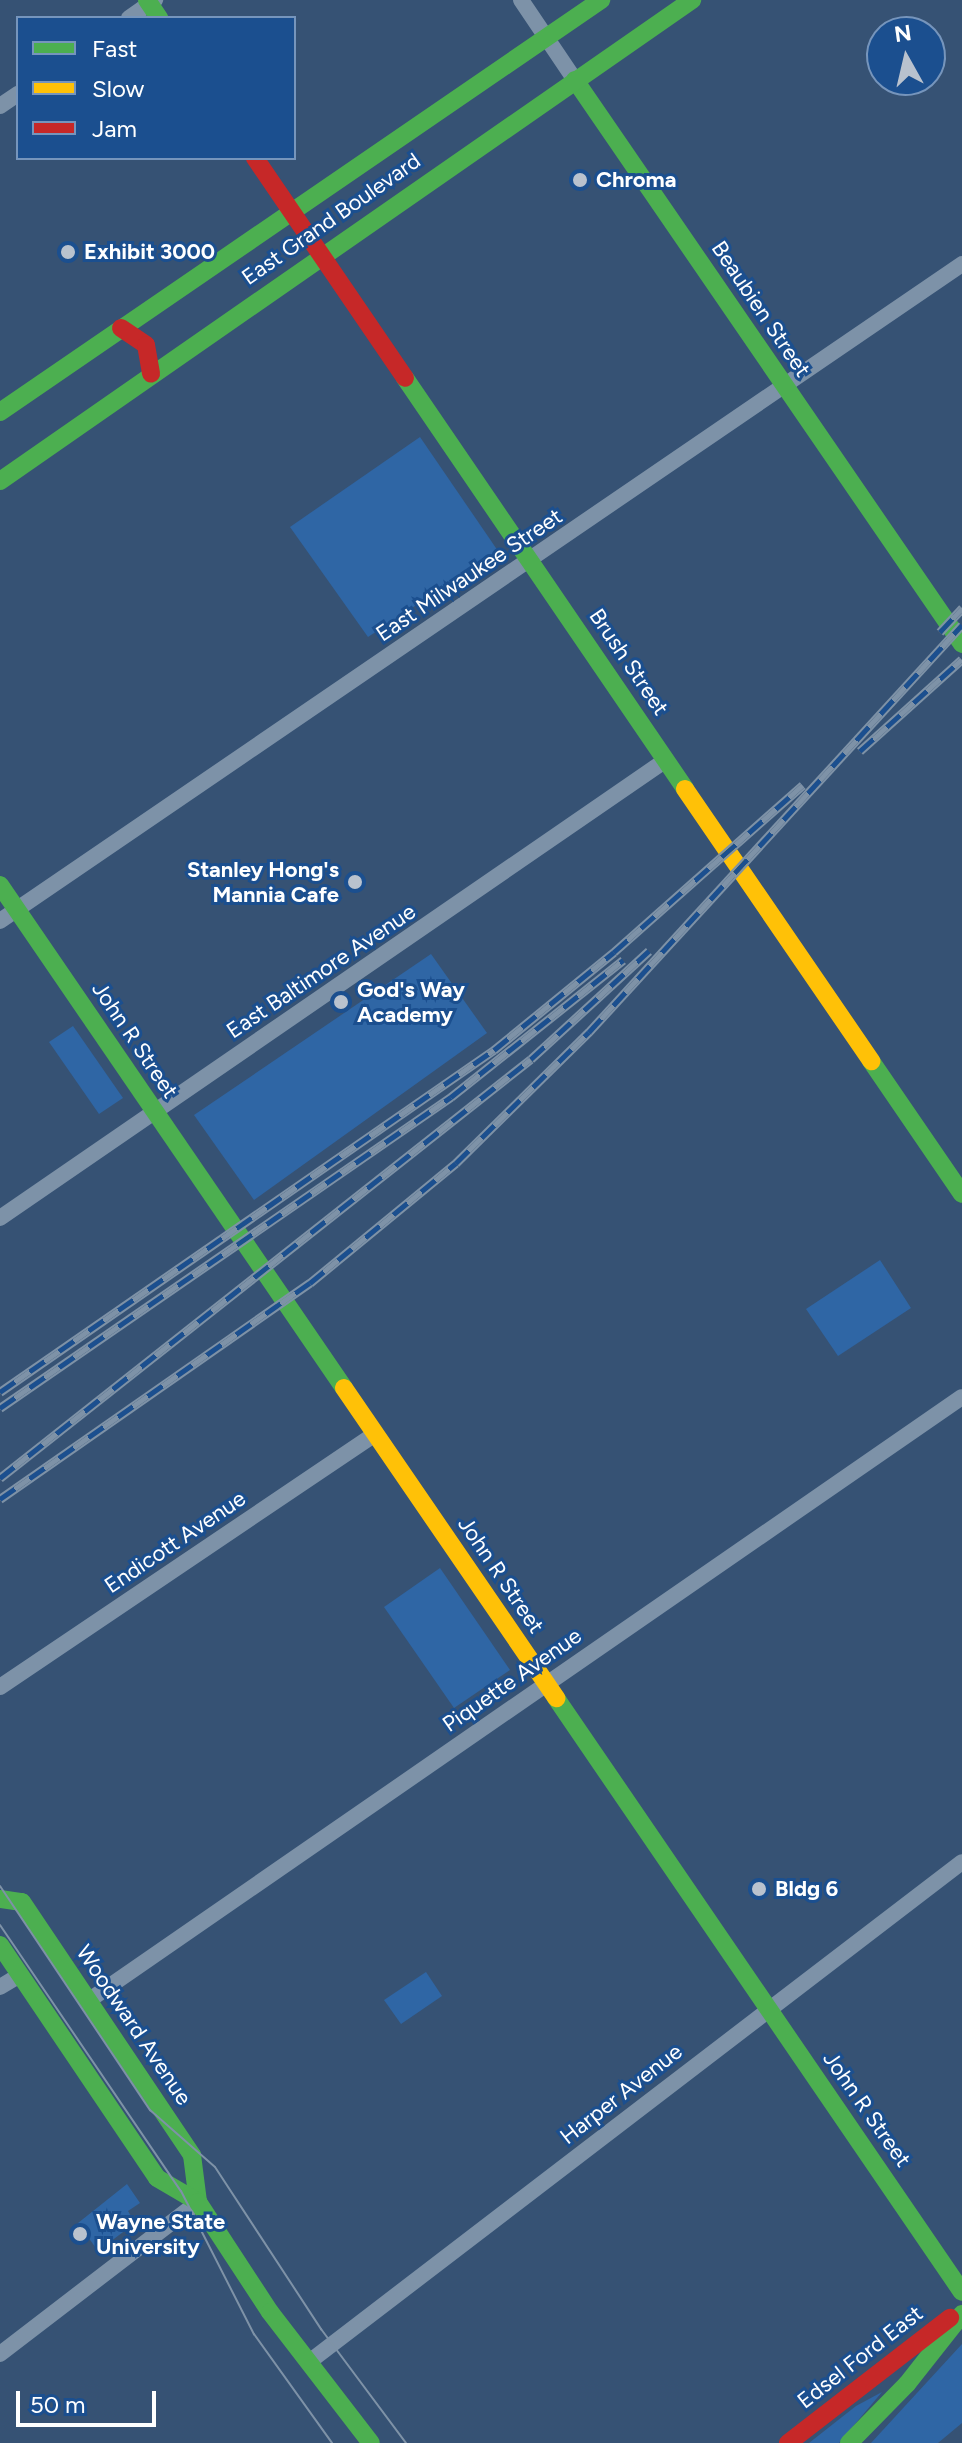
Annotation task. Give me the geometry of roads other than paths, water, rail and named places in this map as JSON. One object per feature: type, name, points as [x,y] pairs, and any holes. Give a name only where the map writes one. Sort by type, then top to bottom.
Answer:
[{"type":"main road","name":"East Grand Boulevard","points":[[0,412],[601,0]]},
{"type":"main road","name":"East Grand Boulevard","points":[[0,481],[692,0]]},
{"type":"main road","name":"Beaubien Street","points":[[575,80],[962,644]]},
{"type":"main road","name":"Brush Street","points":[[256,160],[962,1194]]},
{"type":"main road","points":[[121,328],[146,345],[151,374]]},
{"type":"main road","name":"John R Street","points":[[0,885],[962,2292]]},
{"type":"main road","name":"Woodward Avenue","points":[[0,1899],[22,1902],[192,2155],[198,2202]]},
{"type":"main road","name":"Woodward Avenue","points":[[0,1945],[157,2178],[198,2202],[309,2362],[371,2443]]},
{"type":"main road","name":"Edsel Ford East","points":[[788,2443],[962,2308]]},
{"type":"main road","points":[[849,2443],[907,2384],[962,2314]]},
{"type":"street","name":"Beaubien Street","points":[[521,0],[575,80]]},
{"type":"street","points":[[133,16],[153,5]]},
{"type":"street","name":"East Milwaukee Street","points":[[0,921],[962,264]]},
{"type":"street","name":"East Baltimore Avenue","points":[[0,1218],[666,760]]},
{"type":"street","name":"Piquette Avenue","points":[[88,2001],[962,1397]]},
{"type":"street","name":"Endicott Avenue","points":[[0,1687],[375,1434]]},
{"type":"street","name":"Harper Avenue","points":[[309,2362],[962,1862]]},
{"type":"street","points":[[0,1987],[20,1975]]},
{"type":"street","points":[[0,2354],[198,2202]]},
{"type":"tram line","points":[[0,1886],[150,2110],[215,2167],[321,2329],[406,2443]]},
{"type":"tram line","points":[[0,1925],[181,2191],[254,2334],[332,2443]]},
{"type":"railway","points":[[940,632],[962,608]]},
{"type":"railway","points":[[0,1499],[310,1283],[456,1163],[589,1032],[962,625]]},
{"type":"railway","points":[[860,751],[962,659]]},
{"type":"railway","points":[[0,1392],[494,1050],[614,952],[803,785]]},
{"type":"railway","points":[[0,1478],[531,1059],[649,951]]},
{"type":"railway","points":[[0,1408],[451,1097],[623,960]]},
{"type":"place","name":"Chroma","points":[[580,180]]},
{"type":"place","name":"Exhibit 3000","points":[[68,252]]},
{"type":"place","name":"Stanley Hong's Mannia Cafe","points":[[355,882]]},
{"type":"place","name":"God's Way Academy","points":[[341,1002]]},
{"type":"place","name":"Bldg 6","points":[[759,1889]]},
{"type":"place","name":"Wayne State University","points":[[80,2234]]}]
